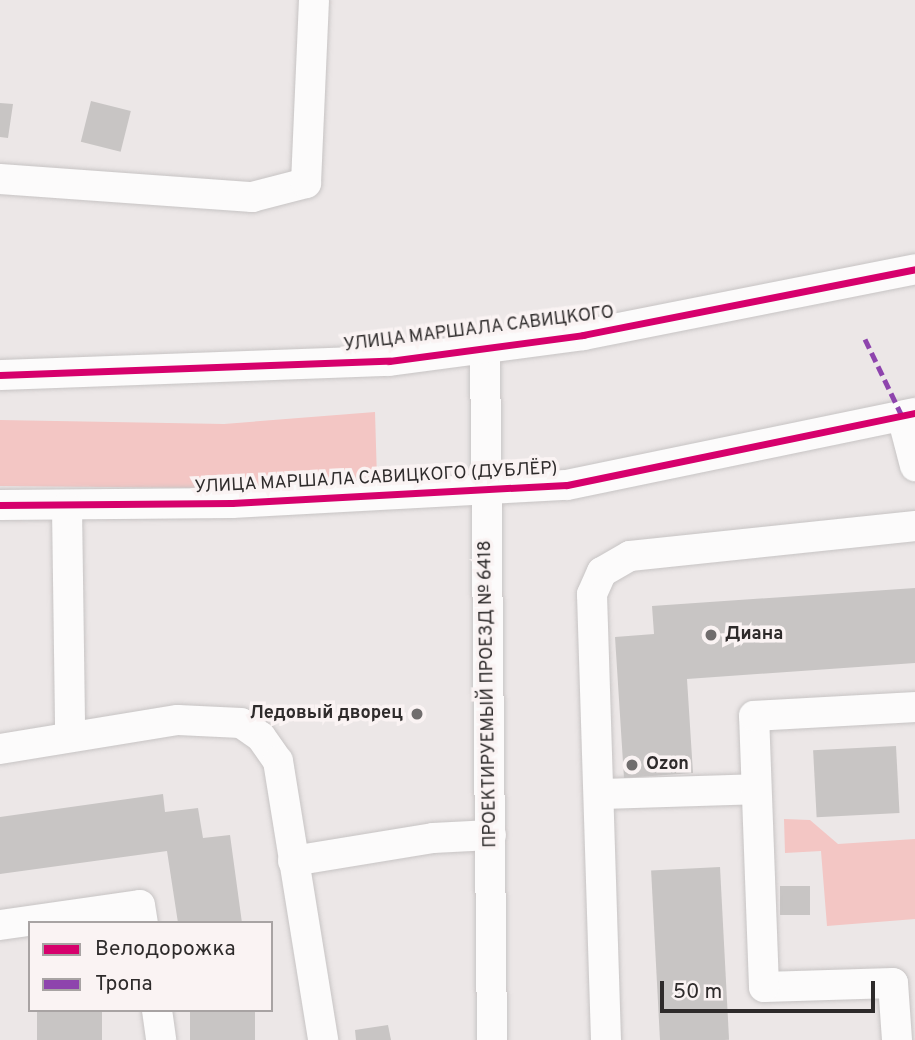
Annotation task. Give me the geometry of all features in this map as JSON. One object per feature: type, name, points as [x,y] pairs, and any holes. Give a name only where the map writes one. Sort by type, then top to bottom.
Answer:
[{"type":"street","points":[[0,179],[252,197],[306,183],[314,0]]},
{"type":"street","name":"УЛИЦА МАРШАЛА САВИЦКОГО","points":[[0,374],[234,371],[485,349],[915,269]]},
{"type":"street","name":"ПРОЕКТИРУЕМЫЙ ПРОЕЗД № 6418","points":[[485,349],[492,1040]]},
{"type":"street","points":[[909,414],[915,466]]},
{"type":"street","name":"УЛИЦА МАРШАЛА САВИЦКОГО (ДУБЛЁР)","points":[[0,505],[66,507],[486,493],[608,479],[909,414]]},
{"type":"street","points":[[66,507],[70,735]]},
{"type":"street","points":[[606,1040],[601,794],[592,594],[602,572],[630,556],[915,526]]},
{"type":"street","points":[[897,1040],[893,983],[764,987],[754,716],[915,707]]},
{"type":"street","points":[[0,749],[70,735],[178,720],[241,723],[278,761],[323,1040]]},
{"type":"street","points":[[601,794],[757,789]]},
{"type":"street","points":[[293,861],[433,838],[492,835]]},
{"type":"street","points":[[0,925],[140,905],[143,921]]},
{"type":"street","points":[[157,1012],[161,1040]]},
{"type":"shaded area","points":[[375,412],[377,479],[218,488],[0,486],[0,420],[224,424]]},
{"type":"shaded area","points":[[784,819],[810,820],[838,844],[915,839],[915,919],[827,926],[821,851],[785,853]]},
{"type":"building","points":[[91,101],[131,111],[121,152],[81,142]]},
{"type":"building","points":[[0,103],[13,104],[8,138],[0,137]]},
{"type":"building","points":[[915,588],[915,663],[687,679],[693,773],[624,778],[615,637],[654,634],[652,606]]},
{"type":"building","points":[[896,746],[900,813],[817,817],[813,750]]},
{"type":"building","points":[[163,794],[165,812],[198,808],[203,838],[230,835],[242,921],[178,921],[167,851],[0,874],[0,817]]},
{"type":"building","points":[[720,867],[729,1040],[660,1040],[651,871]]},
{"type":"building","points":[[780,886],[810,886],[810,915],[780,915]]},
{"type":"building","points":[[37,1012],[102,1012],[102,1040],[37,1040]]},
{"type":"building","points":[[190,1012],[255,1012],[255,1040],[190,1040]]},
{"type":"building","points":[[388,1025],[391,1040],[356,1040],[355,1030]]},
{"type":"marked path","points":[[865,339],[902,416]]},
{"type":"cycle path","points":[[0,375],[389,361],[583,335],[915,269]]},
{"type":"cycle path","points":[[0,505],[232,503],[567,485],[915,413]]},
{"type":"place","name":"Диана","points":[[711,635]]},
{"type":"place","name":"Ледовый дворец","points":[[417,714]]},
{"type":"place","name":"Ozon","points":[[632,765]]}]
